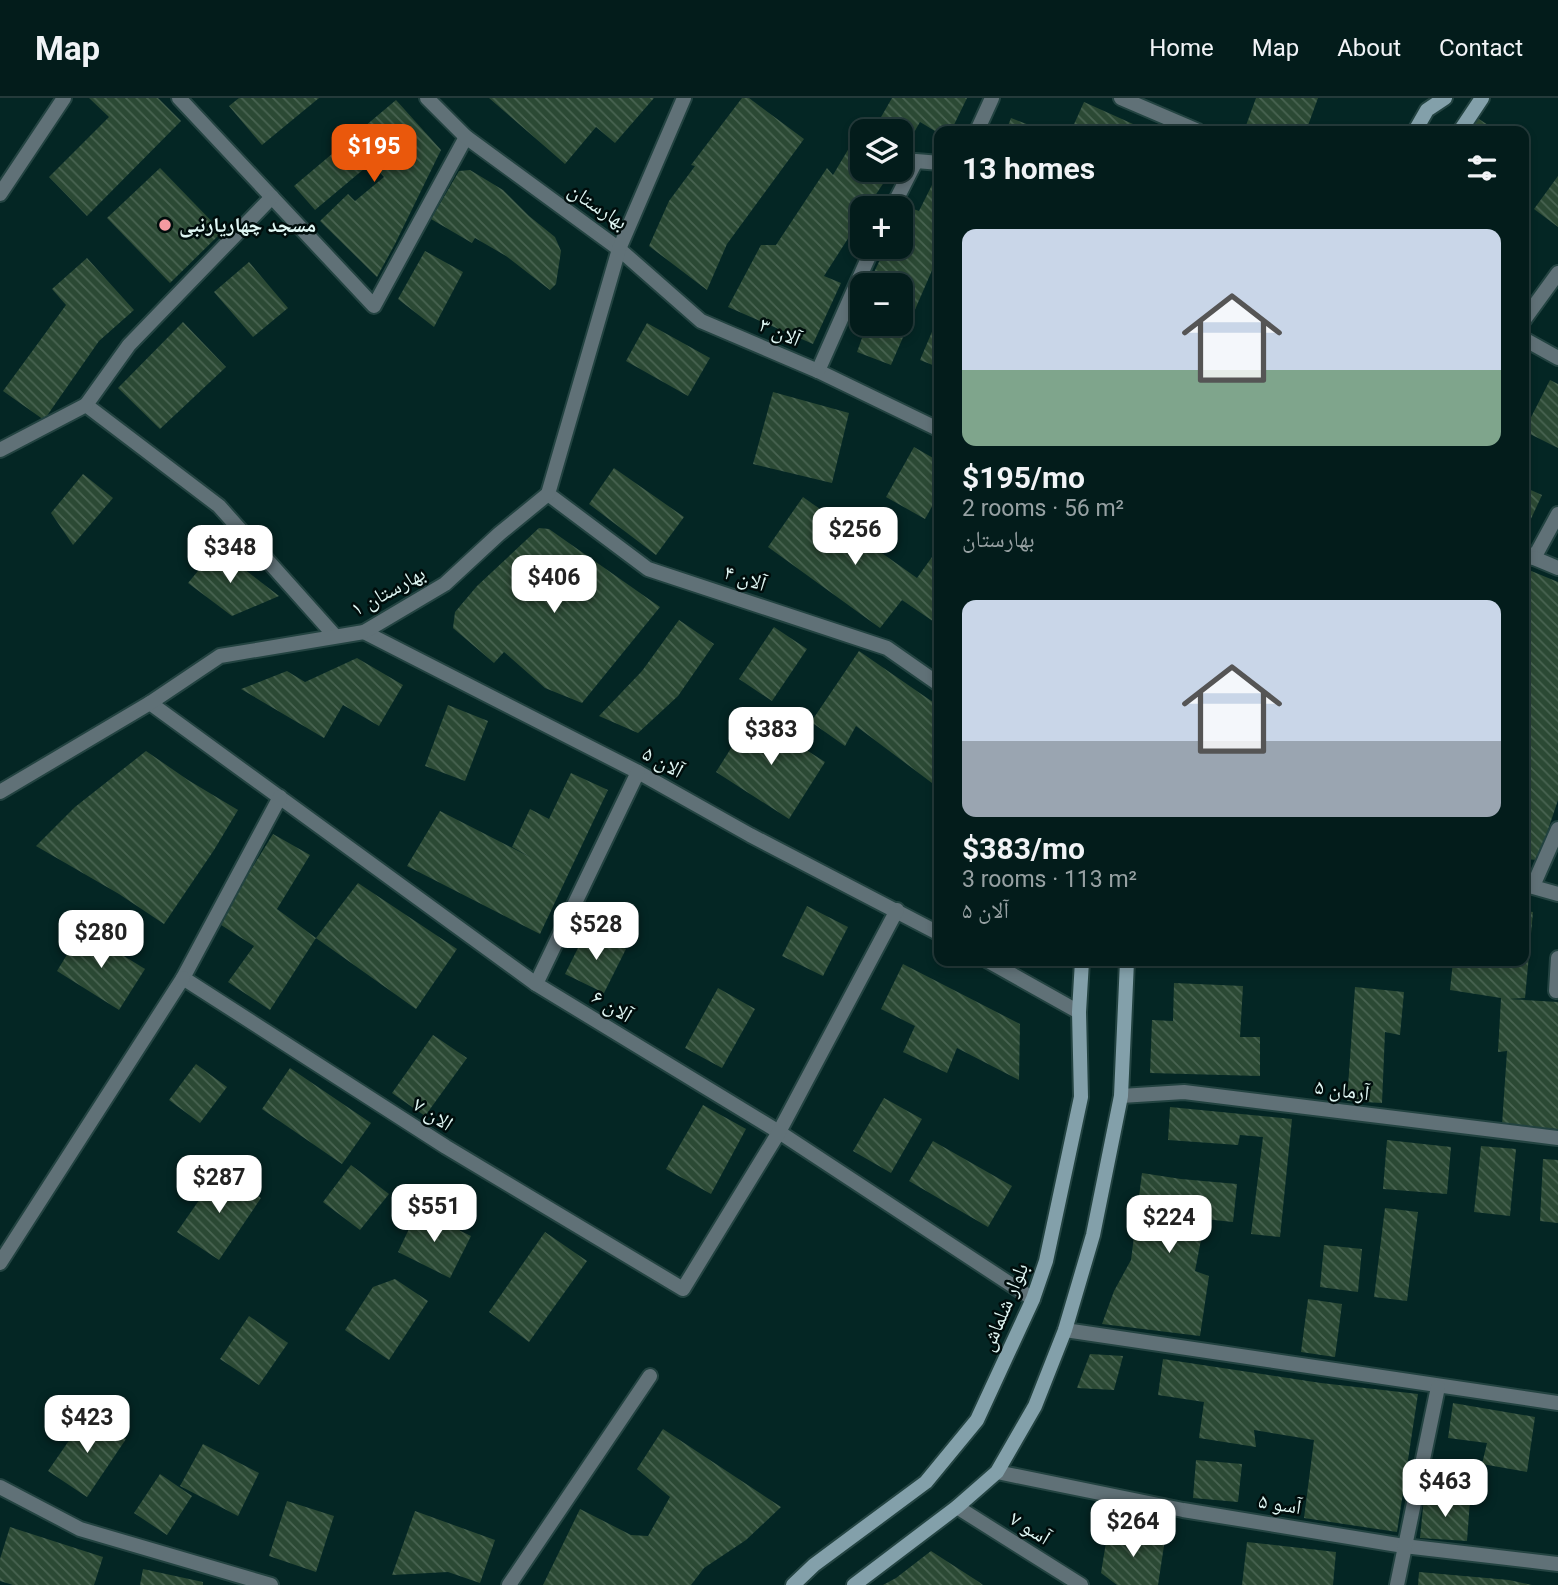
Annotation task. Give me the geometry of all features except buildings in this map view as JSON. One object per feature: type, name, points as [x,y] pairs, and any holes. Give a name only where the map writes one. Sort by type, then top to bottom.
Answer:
[{"type":"main road","points":[[1418,126],[1427,110],[1445,98]]},
{"type":"main road","points":[[1463,126],[1482,98]]},
{"type":"main road","name":"بلوار شلماش","points":[[793,1585],[814,1565],[926,1482],[976,1420],[1033,1299],[1046,1261],[1080,1097],[1079,1012],[1082,966]]},
{"type":"main road","points":[[855,1585],[957,1507],[997,1472],[1035,1406],[1065,1330],[1093,1235],[1121,1096],[1127,966]]},
{"type":"street","points":[[0,194],[64,98]]},
{"type":"street","points":[[179,98],[374,306],[466,137]]},
{"type":"street","name":"بهارستان","points":[[427,98],[466,137],[619,249],[684,98]]},
{"type":"street","points":[[979,126],[992,98]]},
{"type":"street","points":[[1121,98],[1186,126]]},
{"type":"street","points":[[898,196],[916,161],[934,162]]},
{"type":"street","points":[[0,450],[86,405],[129,345],[272,197]]},
{"type":"street","points":[[548,494],[619,249]]},
{"type":"street","name":"آلان ۳","points":[[619,249],[701,320],[818,371],[934,427]]},
{"type":"street","points":[[818,371],[868,259]]},
{"type":"street","points":[[1529,313],[1558,273]]},
{"type":"street","points":[[1529,342],[1558,358]]},
{"type":"street","points":[[86,405],[219,506],[335,636]]},
{"type":"street","name":"بهارستان ۱","points":[[0,792],[150,703],[220,656],[364,632],[445,584],[499,534],[548,494]]},
{"type":"street","name":"آلان ۴","points":[[548,494],[648,569],[887,648],[934,681]]},
{"type":"street","points":[[1558,514],[1529,554],[1558,568]]},
{"type":"street","name":"آلان ۵","points":[[364,632],[638,772],[750,835],[934,931]]},
{"type":"street","name":"آلان ۶","points":[[150,703],[536,984],[779,1132],[1033,1299]]},
{"type":"street","points":[[536,984],[638,772]]},
{"type":"street","points":[[0,1263],[183,978],[280,797]]},
{"type":"street","points":[[1558,829],[1529,885],[1558,894]]},
{"type":"street","points":[[779,1132],[897,910]]},
{"type":"street","points":[[1556,990],[1558,958]]},
{"type":"street","points":[[997,966],[1079,1012]]},
{"type":"street","name":"الان ۷","points":[[183,978],[446,1147],[682,1289],[779,1132]]},
{"type":"street","name":"آرمان ۵","points":[[1121,1096],[1184,1092],[1558,1138]]},
{"type":"street","points":[[1065,1330],[1558,1403]]},
{"type":"street","points":[[509,1585],[650,1376]]},
{"type":"street","points":[[1397,1585],[1438,1387]]},
{"type":"street","name":"آسو ۵","points":[[997,1472],[1183,1510],[1404,1546],[1558,1564]]},
{"type":"street","points":[[0,1486],[80,1529],[271,1585]]},
{"type":"street","name":"آسو ۷","points":[[957,1507],[1081,1585]]},
{"type":"place","name":"مسجد چهاریارنبی","points":[[165,225]]}]
